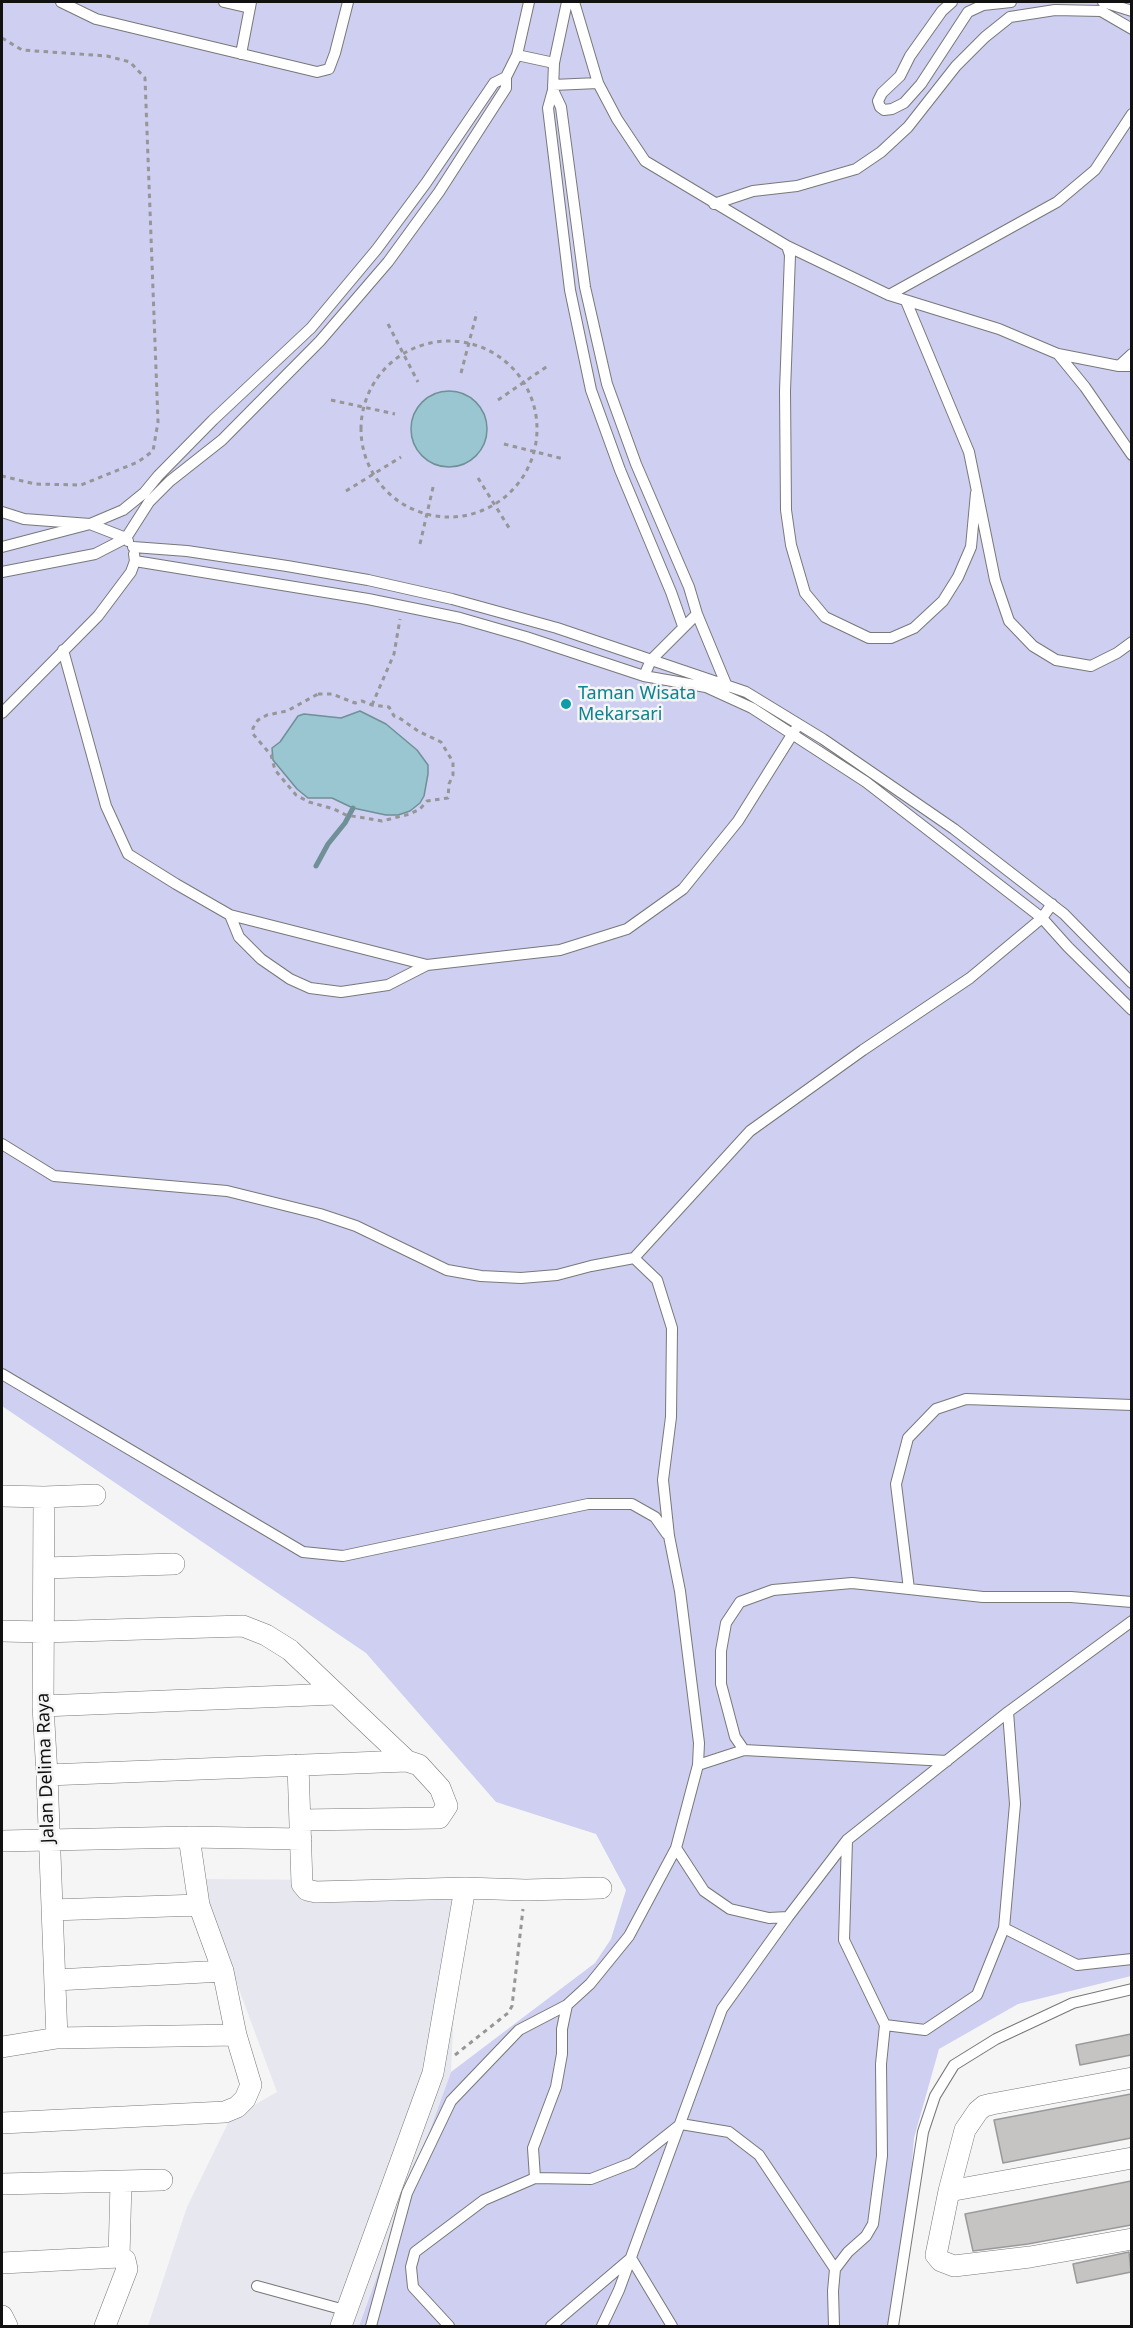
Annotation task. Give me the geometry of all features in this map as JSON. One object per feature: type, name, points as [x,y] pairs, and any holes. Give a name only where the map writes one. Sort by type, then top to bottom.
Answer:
[{"type":"street","points":[[2,1496],[95,1495]]},
{"type":"street","name":"Jalan Delima Raya","points":[[44,1497],[43,1706],[48,1775],[57,2038]]},
{"type":"street","points":[[44,1568],[174,1564]]},
{"type":"street","points":[[2,1630],[43,1632],[243,1626],[266,1635],[290,1650],[407,1761]]},
{"type":"street","points":[[43,1706],[336,1694]]},
{"type":"street","points":[[2,1841],[189,1837],[301,1829],[439,1818],[447,1806],[440,1788],[419,1765],[407,1761],[48,1775]]},
{"type":"street","points":[[298,1766],[302,1884],[307,1890],[316,1892],[465,1888],[526,1890],[601,1888]]},
{"type":"street","points":[[2,2123],[225,2112],[237,2107],[245,2099],[251,2085],[236,2035],[223,1971],[199,1905],[189,1837]]},
{"type":"street","points":[[345,2319],[433,2073],[465,1888]]},
{"type":"street","points":[[52,1910],[199,1905]]},
{"type":"street","points":[[56,1980],[223,1971]]},
{"type":"street","points":[[2,2047],[57,2038],[236,2035]]},
{"type":"street","points":[[1131,2078],[984,2106],[966,2130],[949,2192],[936,2254],[948,2265],[1030,2257],[1131,2239]]},
{"type":"street","points":[[949,2192],[1131,2157]]},
{"type":"street","points":[[2,2184],[162,2180]]},
{"type":"street","points":[[119,2257],[122,2182]]},
{"type":"street","points":[[2,2263],[119,2257],[125,2259],[127,2269],[105,2326]]},
{"type":"street","points":[[2,2316],[7,2326]]},
{"type":"lane","points":[[61,2],[96,20],[317,72],[329,69],[348,2]]},
{"type":"lane","points":[[224,2],[251,5],[241,54]]},
{"type":"lane","points":[[2,572],[95,554],[126,538],[150,502],[170,481],[222,440],[320,341],[388,262],[439,192],[506,88],[506,77],[517,56],[529,2]]},
{"type":"lane","points":[[567,2],[554,63],[553,88],[548,108],[570,290],[591,390],[620,470],[683,626]]},
{"type":"lane","points":[[574,2],[598,83],[617,119],[645,161],[787,246],[890,295],[999,330],[1058,354],[1119,366],[1131,366]]},
{"type":"lane","points":[[952,2],[942,11],[910,56],[900,76],[882,93],[878,101],[884,110],[892,110],[904,103],[921,84],[968,12],[983,5],[1011,2]]},
{"type":"lane","points":[[1103,2],[1131,11]]},
{"type":"lane","points":[[714,204],[753,191],[797,186],[856,169],[881,152],[908,127],[956,66],[985,37],[1010,17],[1055,10],[1101,11],[1131,29]]},
{"type":"lane","points":[[517,56],[554,63]]},
{"type":"lane","points":[[2,548],[90,524],[123,510],[144,493],[213,420],[311,328],[377,249],[426,183],[494,83],[506,77]]},
{"type":"lane","points":[[553,88],[598,83]]},
{"type":"lane","points":[[553,88],[561,107],[585,287],[608,384],[636,464],[689,587],[726,690]]},
{"type":"lane","points":[[890,295],[1057,201],[1095,170],[1131,114]]},
{"type":"lane","points":[[787,246],[790,255],[785,391],[786,510],[791,545],[805,593],[825,617],[869,638],[891,638],[914,628],[943,601],[958,577],[971,547],[976,493]]},
{"type":"lane","points":[[906,301],[969,453],[995,580],[1009,621],[1033,646],[1056,660],[1091,666],[1118,653],[1131,642]]},
{"type":"lane","points":[[1058,354],[1085,387],[1131,455]]},
{"type":"lane","points":[[1119,366],[1131,354]]},
{"type":"lane","points":[[2,512],[24,519],[90,524],[126,538],[133,548],[135,561],[131,572],[98,615],[2,713]]},
{"type":"lane","points":[[133,548],[198,553],[368,580],[452,599],[558,628],[651,660],[726,690],[752,708],[796,729],[954,829],[1064,914],[1131,983]]},
{"type":"lane","points":[[135,561],[403,606],[460,618],[644,676],[726,690]]},
{"type":"lane","points":[[644,676],[651,660],[697,614]]},
{"type":"lane","points":[[63,650],[106,806],[128,854],[230,915],[428,965]]},
{"type":"lane","points":[[230,915],[239,938],[261,959],[290,979],[310,988],[341,992],[388,985],[428,965],[560,950],[627,929],[683,889],[738,822],[796,729]]},
{"type":"lane","points":[[796,729],[1042,918],[1131,1010]]},
{"type":"lane","points":[[2,1144],[54,1176],[227,1191],[320,1214],[356,1226],[447,1270],[481,1276],[521,1278],[557,1275],[634,1258],[750,1131],[863,1050],[970,978],[1042,918],[1052,904]]},
{"type":"lane","points":[[371,2326],[407,2193],[450,2101],[519,2030],[567,2005],[590,1984],[629,1936],[676,1848],[698,1765],[698,1732],[663,1480],[671,1417],[672,1328],[657,1280],[634,1258]]},
{"type":"lane","points":[[2,1374],[303,1552],[343,1556],[588,1504],[632,1504],[655,1517],[669,1536]]},
{"type":"lane","points":[[909,1589],[896,1484],[908,1438],[936,1409],[966,1399],[1131,1405]]},
{"type":"lane","points":[[744,1750],[735,1737],[721,1684],[721,1651],[726,1623],[740,1602],[773,1590],[852,1583],[983,1597],[1071,1597],[1131,1602]]},
{"type":"lane","points":[[602,2326],[631,2258],[722,2009],[788,1917],[847,1840],[1008,1712],[1131,1622]]},
{"type":"lane","points":[[885,2025],[926,2030],[977,1995],[1004,1929],[1015,1804],[1008,1712]]},
{"type":"lane","points":[[698,1765],[744,1750],[947,1761]]},
{"type":"lane","points":[[834,2326],[832,2291],[836,2269],[848,2252],[866,2236],[873,2224],[882,2156],[881,2064],[885,2025],[844,1940],[847,1840]]},
{"type":"lane","points":[[676,1848],[704,1890],[730,1909],[769,1918],[788,1917]]},
{"type":"lane","points":[[1004,1929],[1077,1965],[1131,1959]]},
{"type":"lane","points":[[893,2326],[923,2132],[935,2096],[954,2065],[996,2039],[1073,2003],[1131,1989]]},
{"type":"lane","points":[[535,2178],[533,2148],[556,2087],[567,2005]]},
{"type":"lane","points":[[449,2326],[413,2287],[411,2266],[415,2252],[484,2200],[535,2178],[591,2179],[632,2163],[681,2124],[729,2132],[759,2155],[836,2269]]},
{"type":"lane","points":[[551,2326],[631,2258]]},
{"type":"lane","points":[[631,2258],[672,2326]]},
{"type":"lane","points":[[257,2286],[345,2319]]},
{"type":"path","points":[[2,38],[22,50],[107,56],[130,62],[145,78],[158,422],[153,451],[138,462],[81,485],[35,484],[2,476]]},
{"type":"path","points":[[461,373],[477,312]]},
{"type":"path","points":[[388,324],[418,382]]},
{"type":"path","points":[[459,341],[469,343],[493,352],[515,369],[530,391],[536,415],[537,431],[534,451],[524,478],[496,506],[467,516],[427,516],[396,500],[373,476],[366,461],[361,440],[363,407],[367,395],[381,372],[403,354],[424,344],[459,341]]},
{"type":"path","points":[[498,400],[549,365]]},
{"type":"path","points":[[331,400],[395,414]]},
{"type":"path","points":[[504,444],[564,459]]},
{"type":"path","points":[[346,491],[400,458]]},
{"type":"path","points":[[478,478],[511,531]]},
{"type":"path","points":[[420,544],[434,483]]},
{"type":"path","points":[[372,705],[393,654],[403,606]]},
{"type":"path","points":[[318,694],[332,694],[355,703],[362,701],[372,705],[389,707],[393,716],[399,717],[418,731],[441,742],[452,757],[453,775],[449,784],[448,798],[427,801],[420,809],[410,814],[382,821],[346,815],[309,802],[293,792],[274,770],[271,755],[253,734],[254,723],[263,717],[287,711],[318,694]]},
{"type":"path","points":[[433,2073],[508,2013],[512,2007],[526,1890]]},
{"type":"shaded area","name":"Taman Wisata Mekarsari","points":[[2,2],[1131,2],[1131,1976],[1018,2004],[939,2049],[914,2138],[899,2326],[359,2326],[451,2072],[595,1963],[611,1939],[626,1890],[596,1834],[496,1802],[366,1653],[2,1406]]},
{"type":"shaded area","points":[[449,391],[464,394],[476,402],[484,414],[487,429],[484,444],[476,456],[464,464],[449,467],[434,464],[422,456],[414,444],[411,429],[414,414],[422,402],[434,394]]},
{"type":"shaded area","points":[[360,711],[386,724],[417,750],[428,765],[424,796],[420,803],[410,811],[398,815],[386,815],[353,808],[332,798],[308,798],[297,789],[273,760],[272,748],[280,742],[298,716],[304,714],[341,718]]},
{"type":"shaded area","points":[[198,1879],[460,1881],[451,2072],[359,2326],[148,2326],[187,2207],[230,2119],[277,2092]]},
{"type":"building","points":[[1131,2034],[1131,2055],[1080,2065],[1076,2045]]},
{"type":"building","points":[[1131,2094],[1131,2138],[1003,2163],[994,2120]]},
{"type":"building","points":[[1131,2181],[1131,2225],[1028,2244],[973,2251],[965,2214]]},
{"type":"building","points":[[1129,2252],[1131,2272],[1077,2283],[1073,2264]]},
{"type":"waterway","points":[[316,866],[353,808]]},
{"type":"place","name":"Taman Wisata Mekarsari","points":[[566,704]]}]
